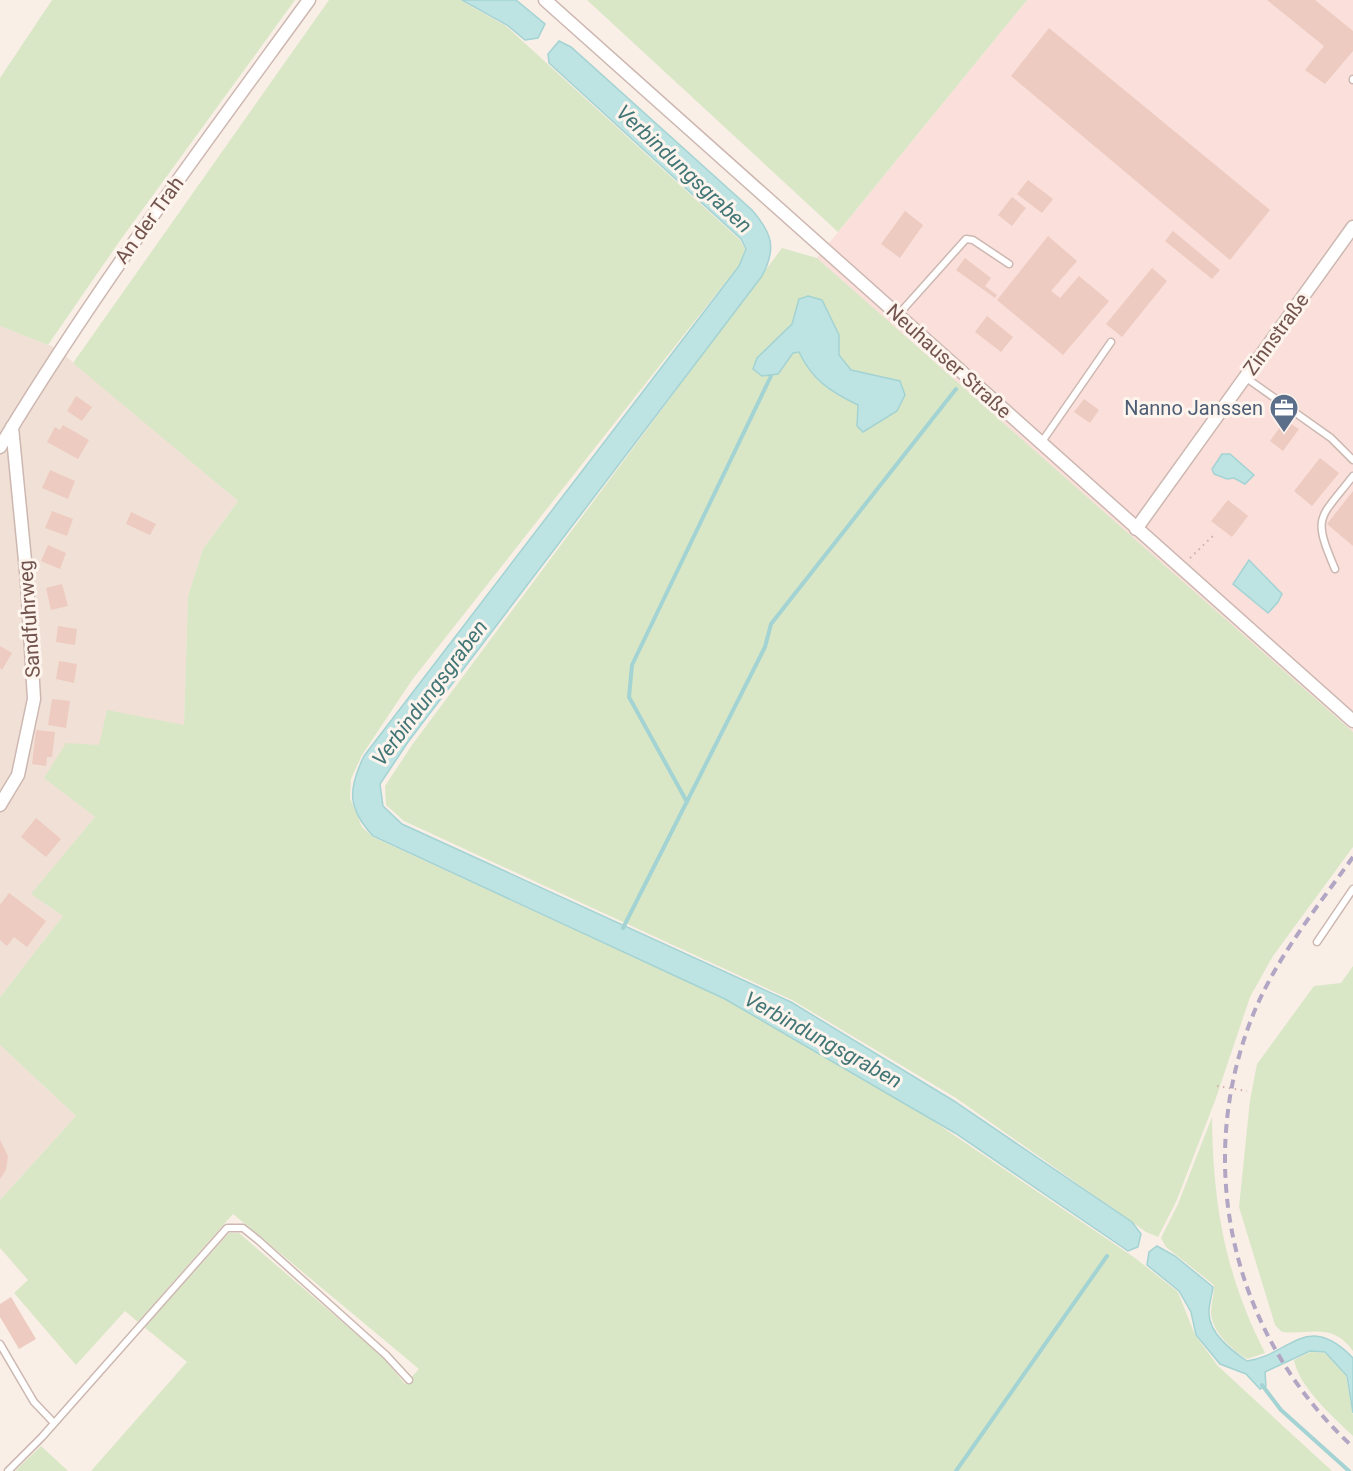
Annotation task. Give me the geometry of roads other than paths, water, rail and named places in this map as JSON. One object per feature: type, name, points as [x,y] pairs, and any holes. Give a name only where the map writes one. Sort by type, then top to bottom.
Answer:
[{"type":"street","name":"An der Trah","points":[[0,447],[64,341],[114,268],[309,0]]},
{"type":"street","name":"Neuhauser Straße","points":[[545,0],[1353,721]]},
{"type":"street","name":"Zinnstraße","points":[[1136,529],[1353,227]]},
{"type":"street","name":"Sandfuhrweg","points":[[0,805],[18,775],[34,699],[27,581],[12,427]]},
{"type":"lane","points":[[898,315],[966,239],[973,240],[1009,264]]},
{"type":"lane","points":[[1040,443],[1111,342]]},
{"type":"lane","points":[[1245,377],[1331,438],[1353,460]]},
{"type":"lane","points":[[1335,569],[1323,539],[1320,524],[1323,515],[1353,476]]},
{"type":"lane","points":[[1317,942],[1353,889]]},
{"type":"lane","points":[[8,1471],[54,1423],[227,1228],[243,1228],[258,1239],[386,1355],[409,1380]]},
{"type":"lane","points":[[0,1344],[34,1402],[54,1423]]},
{"type":"water","points":[[462,0],[516,0],[545,24],[538,38],[525,40],[507,25]]},
{"type":"water","name":"Verbindungsgraben","points":[[559,41],[571,47],[752,210],[768,234],[770,257],[762,276],[408,742],[380,784],[383,806],[402,824],[791,1002],[954,1101],[1132,1222],[1141,1234],[1138,1247],[1128,1251],[955,1133],[725,999],[373,836],[358,816],[353,788],[364,756],[739,266],[746,249],[741,239],[549,63],[548,54]]},
{"type":"water","points":[[808,296],[822,300],[839,335],[839,355],[851,370],[900,381],[905,395],[897,411],[863,432],[857,426],[858,405],[839,395],[816,378],[799,352],[793,353],[778,374],[762,376],[753,369],[757,358],[792,324],[799,299]]},
{"type":"water","points":[[1222,454],[1230,454],[1254,475],[1245,484],[1234,478],[1227,479],[1214,474],[1212,469]]},
{"type":"water","points":[[1249,560],[1282,594],[1268,613],[1233,584]]},
{"type":"water","points":[[1157,1246],[1175,1256],[1213,1287],[1209,1311],[1212,1327],[1228,1346],[1247,1361],[1262,1357],[1310,1336],[1323,1337],[1337,1344],[1353,1358],[1353,1413],[1347,1376],[1325,1352],[1310,1351],[1265,1372],[1266,1386],[1260,1389],[1246,1374],[1220,1364],[1196,1335],[1191,1312],[1179,1291],[1147,1265],[1149,1252]]},
{"type":"waterway","points":[[687,802],[629,697],[632,665],[771,376]]},
{"type":"waterway","points":[[623,928],[765,647],[771,624],[956,389]]},
{"type":"waterway","points":[[956,1471],[1107,1256]]},
{"type":"waterway","points":[[1262,1385],[1281,1410],[1349,1471]]},
{"type":"railway","points":[[1353,857],[1287,950],[1255,1010],[1236,1068],[1226,1127],[1226,1186],[1235,1244],[1252,1300],[1278,1353],[1311,1403],[1353,1447]]},
{"type":"place","name":"Nanno Janssen","points":[[1284,434]]}]
